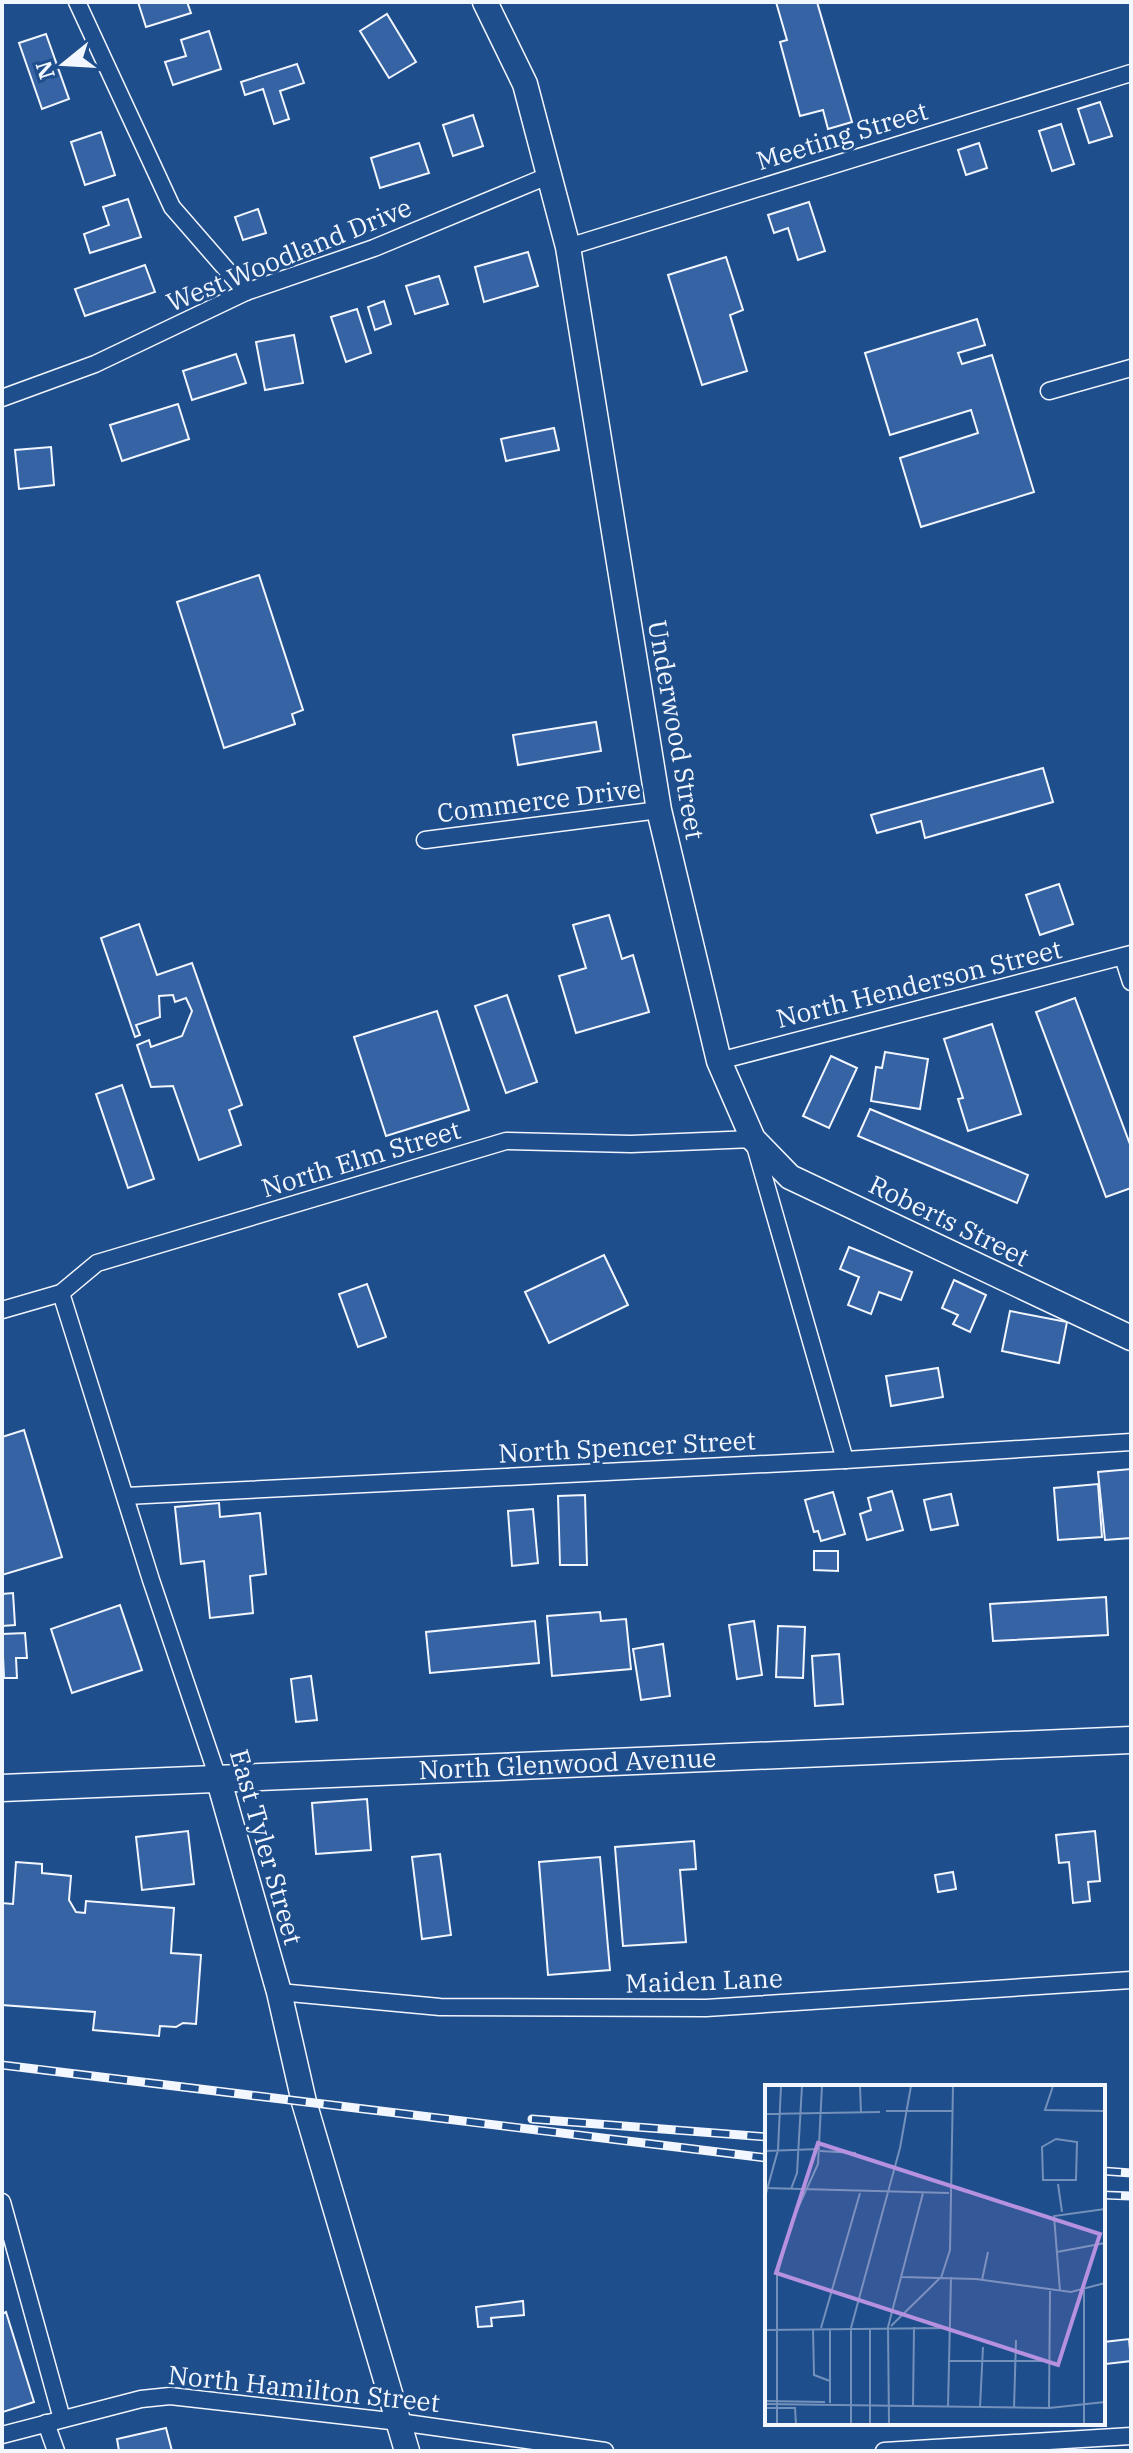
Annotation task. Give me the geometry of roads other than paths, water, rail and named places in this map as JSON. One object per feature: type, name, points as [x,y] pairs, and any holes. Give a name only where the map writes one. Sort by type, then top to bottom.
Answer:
[{"type":"main road","name":"North Glenwood Avenue","points":[[2,1788],[1131,1740]]},
{"type":"street","points":[[77,2],[172,207],[246,292]]},
{"type":"street","name":"Underwood Street","points":[[485,2],[525,84],[568,247],[659,810],[719,1061],[753,1139],[845,1460]]},
{"type":"street","name":"Meeting Street","points":[[568,247],[1130,77]]},
{"type":"street","name":"West Woodland Drive","points":[[2,398],[95,364],[246,292],[374,248],[550,175]]},
{"type":"street","points":[[1049,391],[1131,368]]},
{"type":"street","name":"Commerce Drive","points":[[425,840],[659,810]]},
{"type":"street","points":[[1127,955],[1131,982]]},
{"type":"street","name":"North Henderson Street","points":[[719,1061],[1127,955]]},
{"type":"street","name":"North Elm Street","points":[[2,1310],[61,1293],[97,1263],[506,1141],[631,1144],[753,1139]]},
{"type":"street","name":"Roberts Street","points":[[753,1139],[790,1177],[1131,1338]]},
{"type":"street","name":"East Tyler Street","points":[[61,1293],[219,1781],[279,1992],[304,2102],[407,2451]]},
{"type":"street","name":"North Spencer Street","points":[[126,1496],[845,1460],[1131,1442]]},
{"type":"street","name":"Maiden Lane","points":[[279,1992],[440,2007],[706,2008],[1131,1980]]},
{"type":"street","points":[[2,2202],[54,2421],[56,2451]]},
{"type":"street","name":"North Hamilton Street","points":[[2,2435],[141,2399],[170,2396],[399,2422],[605,2451]]},
{"type":"street","points":[[884,2451],[1131,2436]]},
{"type":"railway","points":[[2,2065],[765,2158]]},
{"type":"railway","points":[[532,2119],[765,2137]]},
{"type":"railway","points":[[1105,2171],[1131,2173]]},
{"type":"railway","points":[[1105,2195],[1131,2196]]}]
